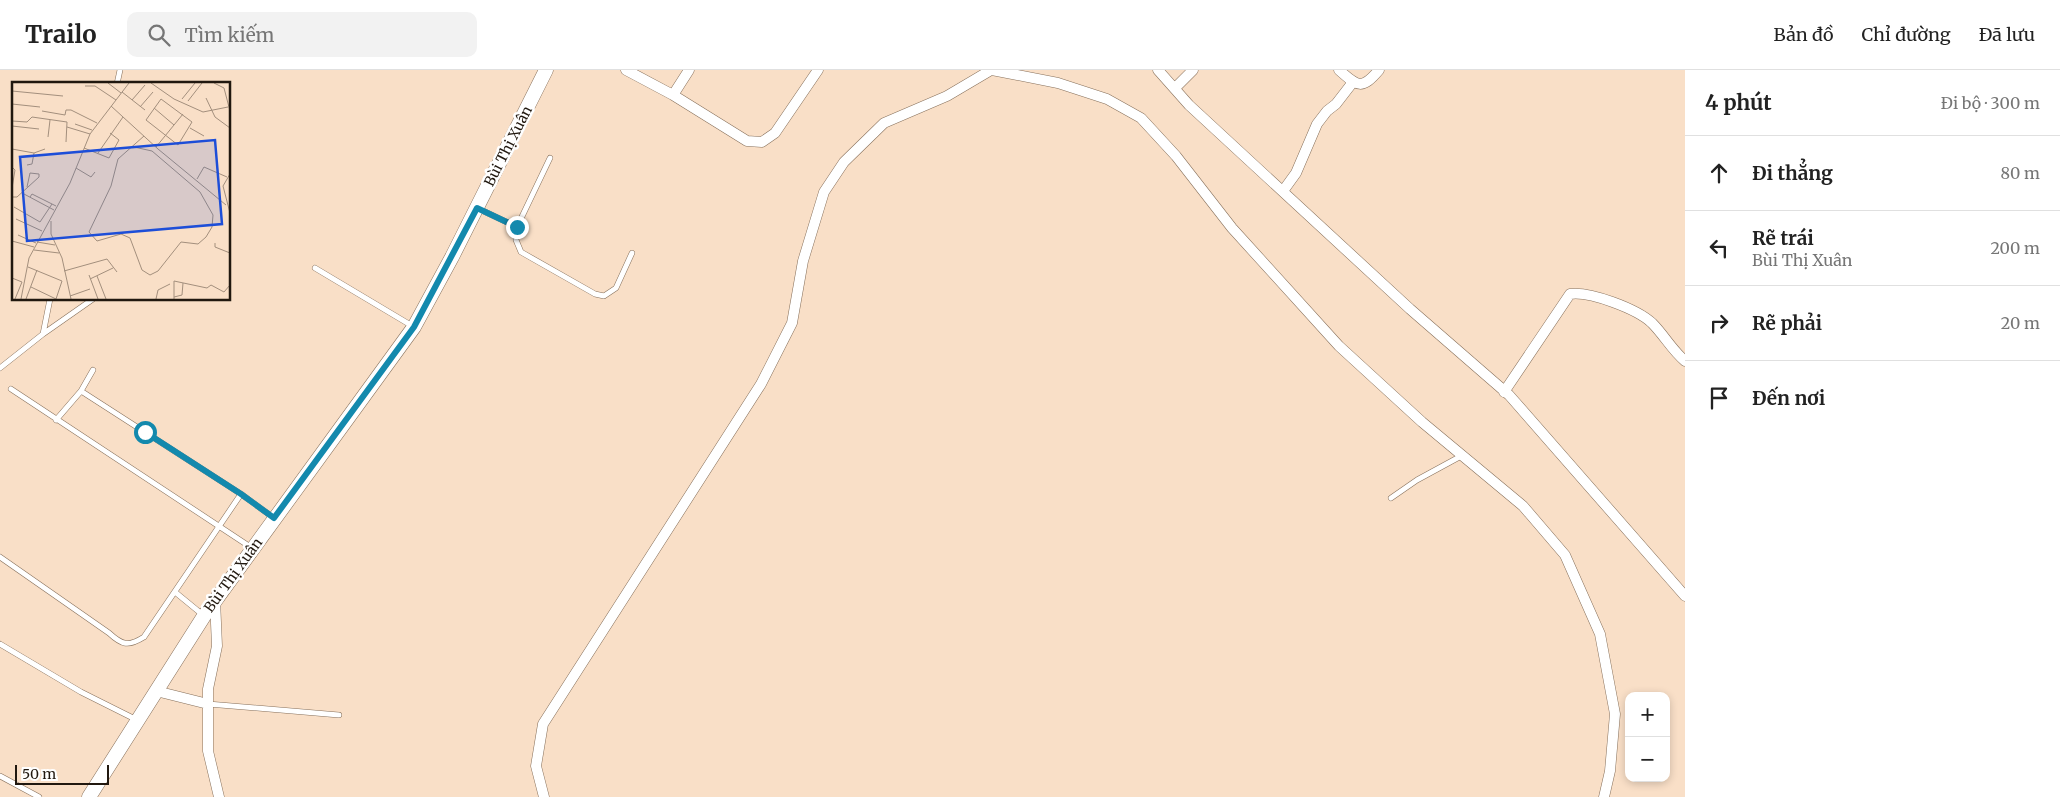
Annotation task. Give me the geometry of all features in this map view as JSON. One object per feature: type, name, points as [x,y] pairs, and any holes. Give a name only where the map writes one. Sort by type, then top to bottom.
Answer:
[{"type":"main road","name":"Bùi Thị Xuân","points":[[88,797],[215,600],[414,327],[477,208],[546,70]]},
{"type":"street","points":[[626,70],[673,95],[747,141],[762,142],[775,133],[818,70]]},
{"type":"street","points":[[673,95],[689,70]]},
{"type":"street","points":[[544,797],[536,766],[543,724],[761,384],[792,323],[803,261],[824,192],[844,162],[884,123],[946,96],[991,70],[1058,84],[1098,96],[1141,118],[1176,156],[1232,228],[1339,346],[1422,422],[1523,506],[1566,555],[1600,634],[1616,714],[1610,771],[1604,797]]},
{"type":"street","points":[[1158,70],[1189,105],[1410,309],[1504,392],[1685,596]]},
{"type":"street","points":[[1175,88],[1192,70]]},
{"type":"street","points":[[1339,70],[1353,82],[1365,84],[1379,70]]},
{"type":"street","points":[[1282,191],[1296,173],[1316,124],[1336,104],[1353,82]]},
{"type":"street","points":[[1504,392],[1570,294],[1588,295],[1622,305],[1651,322],[1685,361]]},
{"type":"street","points":[[215,600],[217,646],[208,689],[208,750],[219,797]]},
{"type":"street","points":[[156,690],[208,704]]},
{"type":"lane","points":[[550,158],[517,227],[516,240],[521,252],[596,294],[604,296],[616,288],[632,253]]},
{"type":"lane","points":[[477,208],[517,227]]},
{"type":"lane","points":[[315,268],[414,327]]},
{"type":"lane","points":[[43,334],[50,300]]},
{"type":"lane","points":[[0,368],[43,334],[92,300]]},
{"type":"lane","points":[[56,420],[81,391],[93,370]]},
{"type":"lane","points":[[11,389],[252,548]]},
{"type":"lane","points":[[81,391],[241,494],[274,518]]},
{"type":"lane","points":[[1391,498],[1443,465],[1463,455]]},
{"type":"lane","points":[[0,557],[124,644],[136,642],[144,637],[241,494]]},
{"type":"lane","points":[[175,592],[204,616]]},
{"type":"lane","points":[[0,644],[81,692],[137,720]]},
{"type":"lane","points":[[208,704],[340,715]]},
{"type":"lane","points":[[0,776],[39,797]]},
{"type":"route","points":[[145,432],[241,494],[274,518],[386,368],[414,327],[477,208],[517,227]]}]
